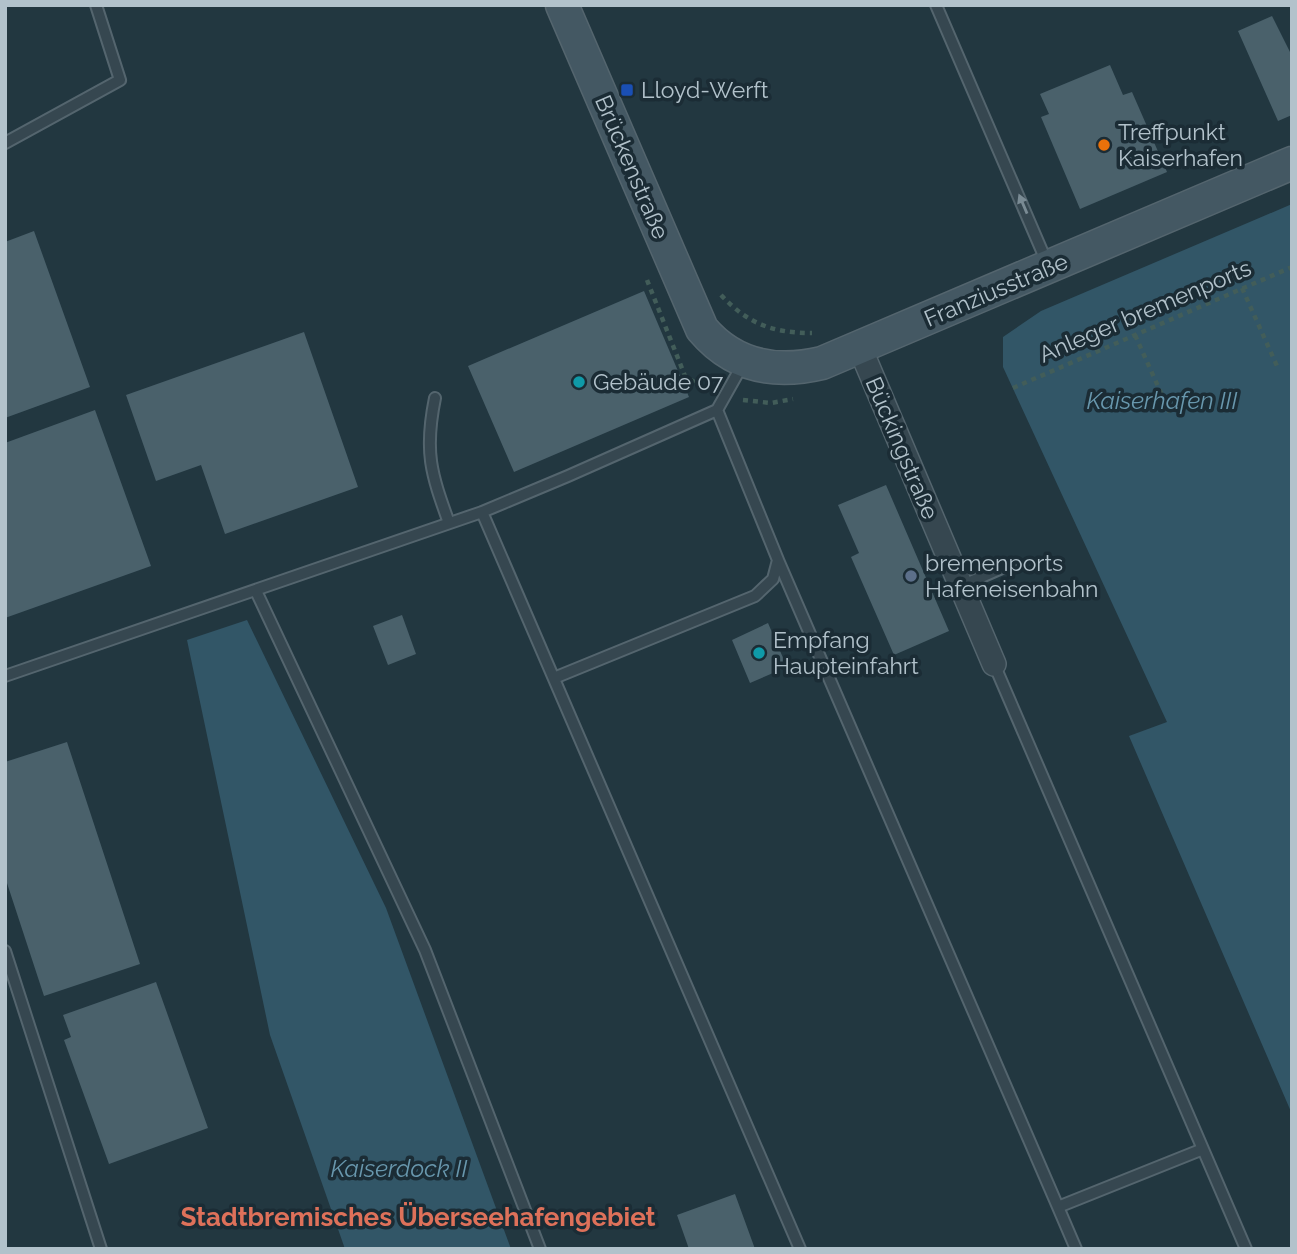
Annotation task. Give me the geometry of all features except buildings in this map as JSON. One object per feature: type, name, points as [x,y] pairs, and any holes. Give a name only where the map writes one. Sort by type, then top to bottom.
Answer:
[{"type":"main road","name":"Brückenstraße","points":[[562,5],[702,329]]},
{"type":"main road","name":"Franziusstraße","points":[[702,329],[722,349],[745,361],[777,369],[800,368],[860,348],[1292,163]]},
{"type":"street","name":"Bückingstraße","points":[[860,348],[994,664]]},
{"type":"lane","points":[[5,143],[120,80],[96,5]]},
{"type":"lane","points":[[936,5],[1049,267]]},
{"type":"lane","points":[[5,676],[482,512],[717,410],[745,361]]},
{"type":"lane","points":[[435,398],[427,434],[430,471],[449,523]]},
{"type":"lane","points":[[717,410],[778,560],[1076,1249]]},
{"type":"lane","points":[[482,512],[800,1249]]},
{"type":"lane","points":[[554,678],[755,596],[773,579],[778,560]]},
{"type":"lane","points":[[961,586],[1011,564]]},
{"type":"lane","points":[[256,591],[425,950],[540,1249]]},
{"type":"lane","points":[[994,664],[1246,1249]]},
{"type":"lane","points":[[5,951],[101,1249]]},
{"type":"lane","points":[[1058,1207],[1203,1149]]},
{"type":"path","name":"Anleger bremenports","points":[[1013,388],[1292,267]]},
{"type":"path","points":[[1242,288],[1277,366]]},
{"type":"path","points":[[716,289],[737,311],[756,325],[777,332],[824,333]]},
{"type":"path","points":[[1135,335],[1170,413]]},
{"type":"water","name":"Kaiserhafen III","points":[[1292,204],[1292,1114],[1129,736],[1167,722],[1003,367],[1003,337],[1041,311]]},
{"type":"water","name":"Kaiserdock II","points":[[247,620],[386,908],[511,1249],[345,1249],[270,1035],[187,640]]},
{"type":"place","name":"Lloyd-Werft","points":[[627,90]]},
{"type":"place","name":"Treffpunkt Kaiserhafen","points":[[1104,145]]},
{"type":"place","name":"Gebäude 07","points":[[579,382]]},
{"type":"place","name":"bremenports Hafeneisenbahn","points":[[911,576]]},
{"type":"place","name":"Empfang Haupteinfahrt","points":[[759,653]]},
{"type":"district","name":"Stadtbremisches Überseehafengebiet","points":[[418,1217]]}]
